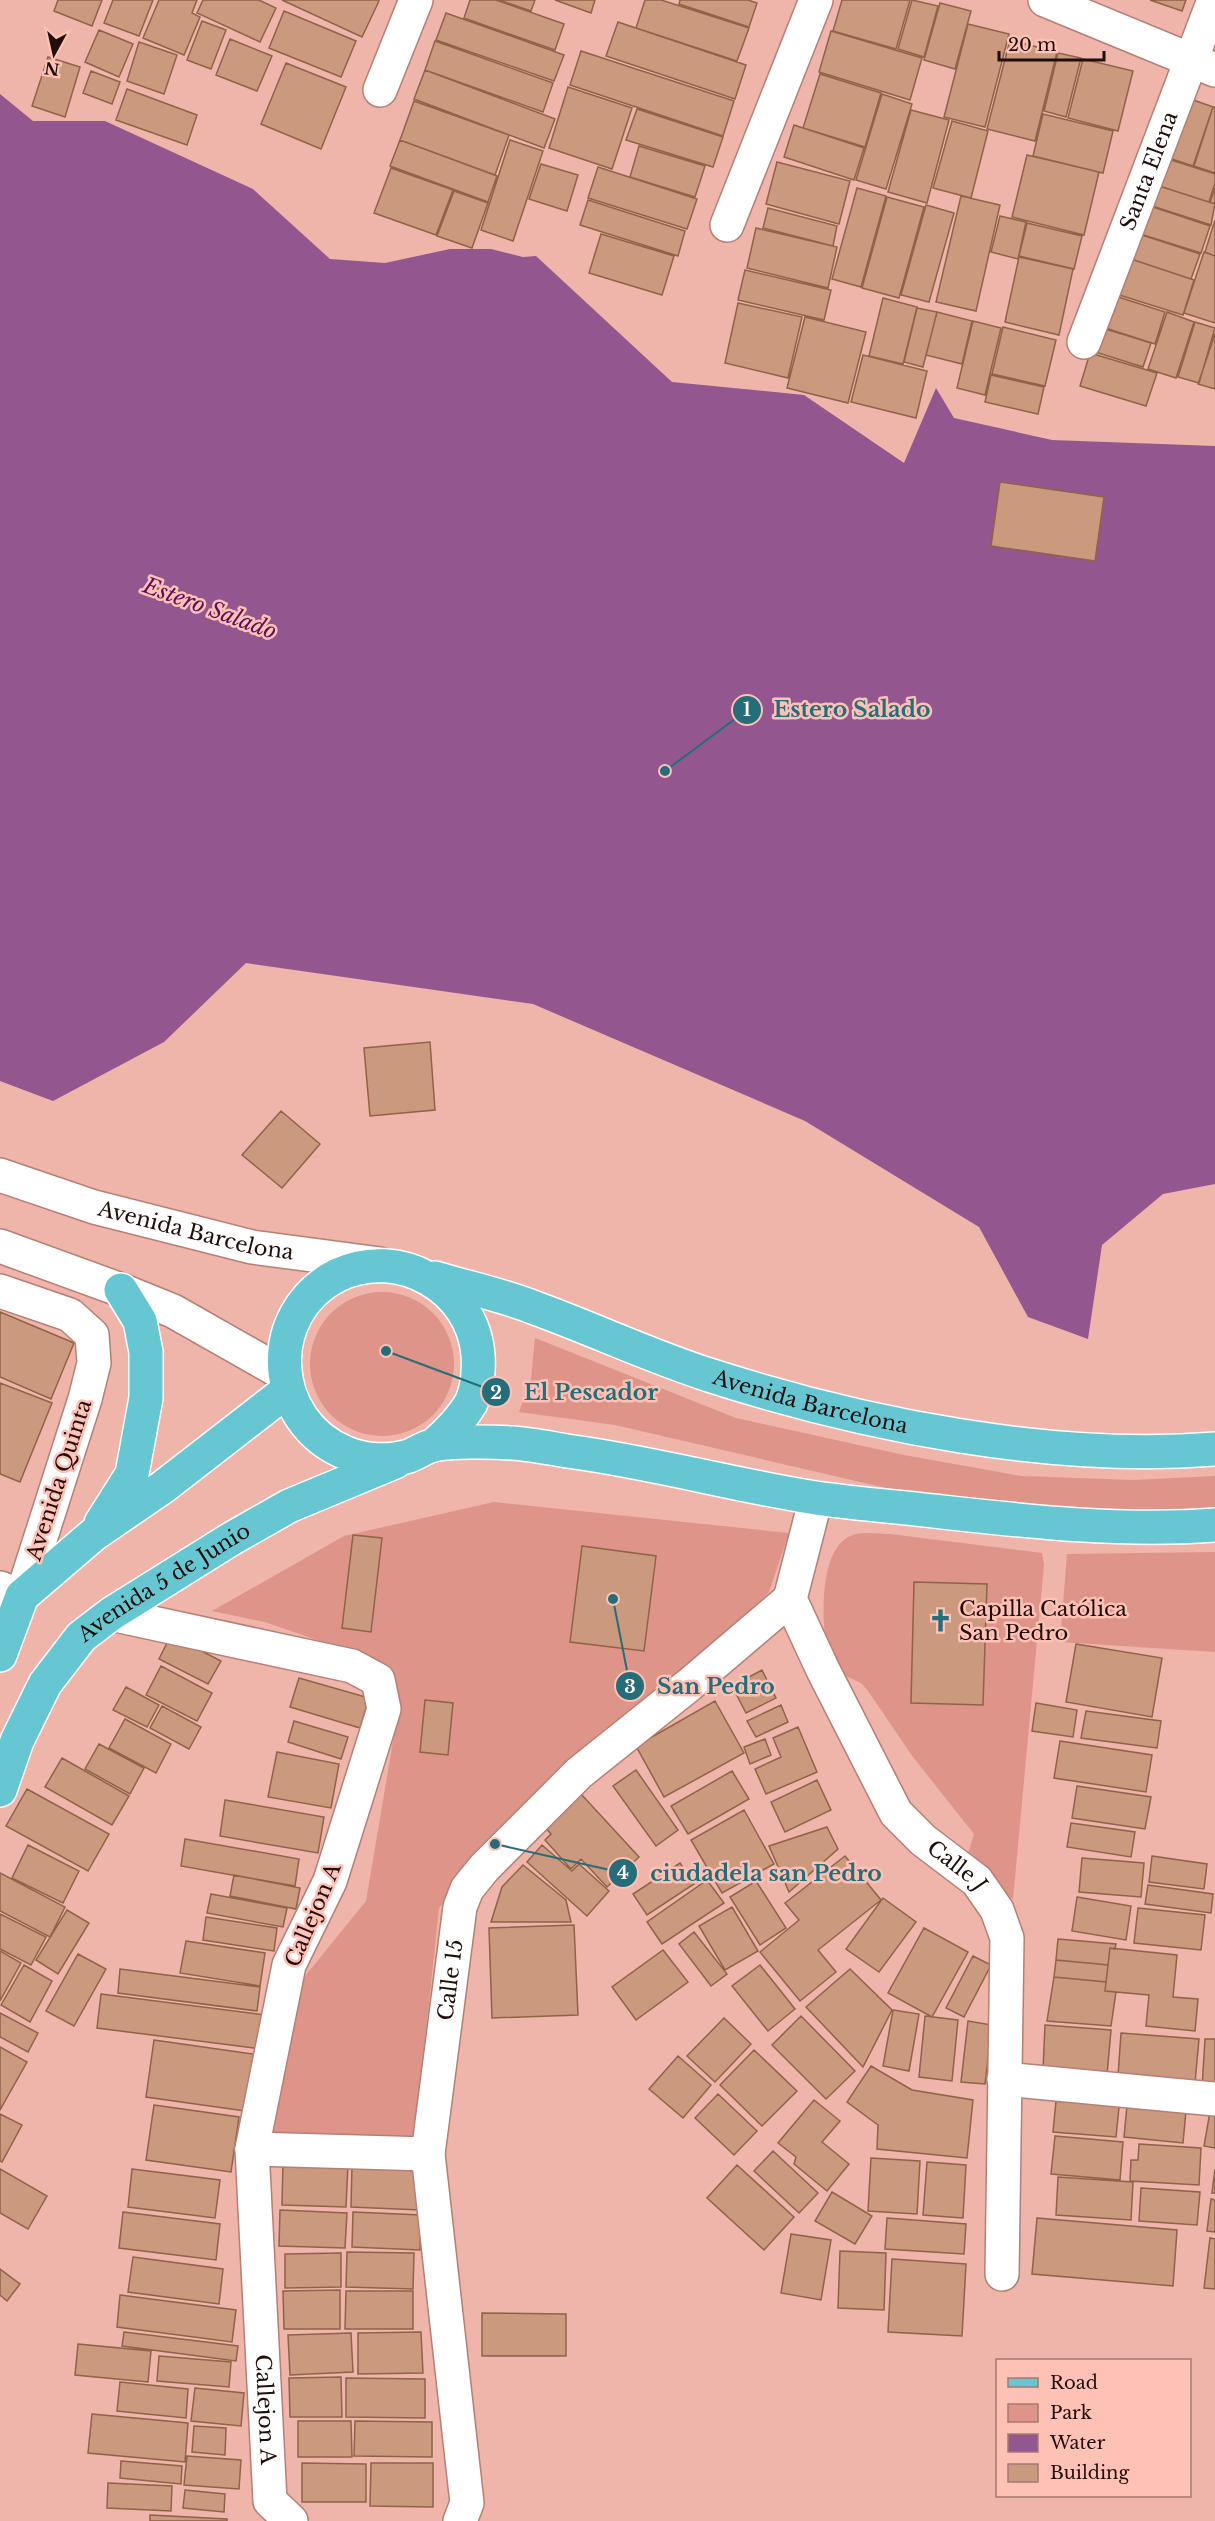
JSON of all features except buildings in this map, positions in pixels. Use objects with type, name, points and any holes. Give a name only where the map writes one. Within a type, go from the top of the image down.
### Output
[{"type":"main road","points":[[420,1451],[456,1425],[472,1400],[479,1371],[477,1341],[466,1314],[447,1290],[409,1270],[366,1266],[338,1276],[313,1293],[295,1316],[285,1344],[286,1382],[300,1417],[321,1439],[347,1454],[377,1460],[420,1451],[512,1443],[599,1455],[816,1498],[1005,1519],[1168,1529],[1215,1525]]},
{"type":"main road","name":"Avenida Barcelona","points":[[409,1270],[532,1306],[708,1375],[842,1412],[993,1442],[1107,1450],[1215,1449]]},
{"type":"main road","points":[[93,1535],[132,1474],[145,1406],[146,1352],[140,1321],[121,1290]]},
{"type":"main road","points":[[0,1654],[11,1592],[163,1487],[286,1382]]},
{"type":"main road","name":"Avenida 5 de Junio","points":[[0,1790],[17,1741],[45,1684],[81,1637],[111,1614],[231,1539],[289,1506],[420,1451]]},
{"type":"street","points":[[380,90],[416,0]]},
{"type":"street","points":[[727,225],[816,0]]},
{"type":"street","points":[[1045,0],[1202,66]]},
{"type":"street","name":"Santa Elena","points":[[1084,342],[1202,66],[1214,0]]},
{"type":"street","name":"Avenida Barcelona","points":[[0,1175],[94,1207],[252,1247],[409,1270]]},
{"type":"street","points":[[0,1246],[121,1290],[192,1321],[286,1382]]},
{"type":"street","name":"Avenida Quinta","points":[[0,1291],[70,1315],[92,1335],[94,1363],[11,1592]]},
{"type":"street","points":[[790,1599],[816,1498]]},
{"type":"street","name":"Calle J","points":[[790,1599],[823,1670],[896,1813],[922,1840],[977,1881],[997,1910],[1006,1938],[1002,2274]]},
{"type":"street","name":"Calle 15","points":[[464,2512],[428,2154],[460,1906],[466,1889],[579,1773],[689,1685],[790,1599]]},
{"type":"street","name":"Callejon A","points":[[111,1614],[352,1666],[378,1680],[384,1709],[330,1881],[289,1965],[252,2149],[281,2511]]},
{"type":"street","points":[[1004,2079],[1215,2099]]},
{"type":"street","points":[[252,2149],[428,2154]]},
{"type":"green space","points":[[382,1292],[409,1298],[422,1304],[433,1313],[442,1324],[448,1337],[454,1364],[448,1391],[442,1404],[433,1415],[422,1424],[409,1430],[382,1436],[355,1430],[342,1424],[331,1415],[322,1404],[316,1391],[310,1364],[316,1337],[322,1324],[331,1313],[342,1304],[355,1298]]},
{"type":"green space","points":[[535,1338],[736,1418],[904,1455],[1021,1476],[1134,1480],[1215,1476],[1215,1516],[1058,1516],[912,1494],[615,1425],[519,1412],[531,1379]]},
{"type":"green space","points":[[494,1502],[789,1533],[769,1592],[696,1665],[567,1762],[439,1908],[414,2145],[273,2134],[302,1980],[366,1901],[400,1700],[386,1664],[265,1622],[212,1611],[344,1536]]},
{"type":"green space","points":[[890,1534],[1042,1553],[1044,1565],[1013,1899],[966,1860],[974,1834],[913,1757],[868,1691],[861,1683],[837,1672],[828,1650],[824,1625],[824,1595],[829,1564],[835,1551],[842,1541],[853,1535]]},
{"type":"green space","points":[[1215,1552],[1215,1652],[1060,1642],[1067,1554]]},
{"type":"water","points":[[0,94],[33,121],[105,121],[253,189],[330,259],[385,263],[450,249],[491,249],[523,257],[536,256],[672,382],[804,395],[904,463],[936,388],[954,418],[1052,440],[1215,446],[1215,1184],[1163,1194],[1102,1245],[1088,1339],[1028,1317],[979,1227],[805,1121],[533,1004],[246,963],[164,1042],[53,1101],[0,1081]]},
{"type":"place","name":"Estero Salado","points":[[665,771]]},
{"type":"place","name":"El Pescador","points":[[386,1351]]},
{"type":"place","name":"San Pedro","points":[[613,1599]]},
{"type":"place","name":"Capilla Católica San Pedro","points":[[941,1621]]},
{"type":"place","name":"ciudadela san Pedro","points":[[495,1844]]}]
